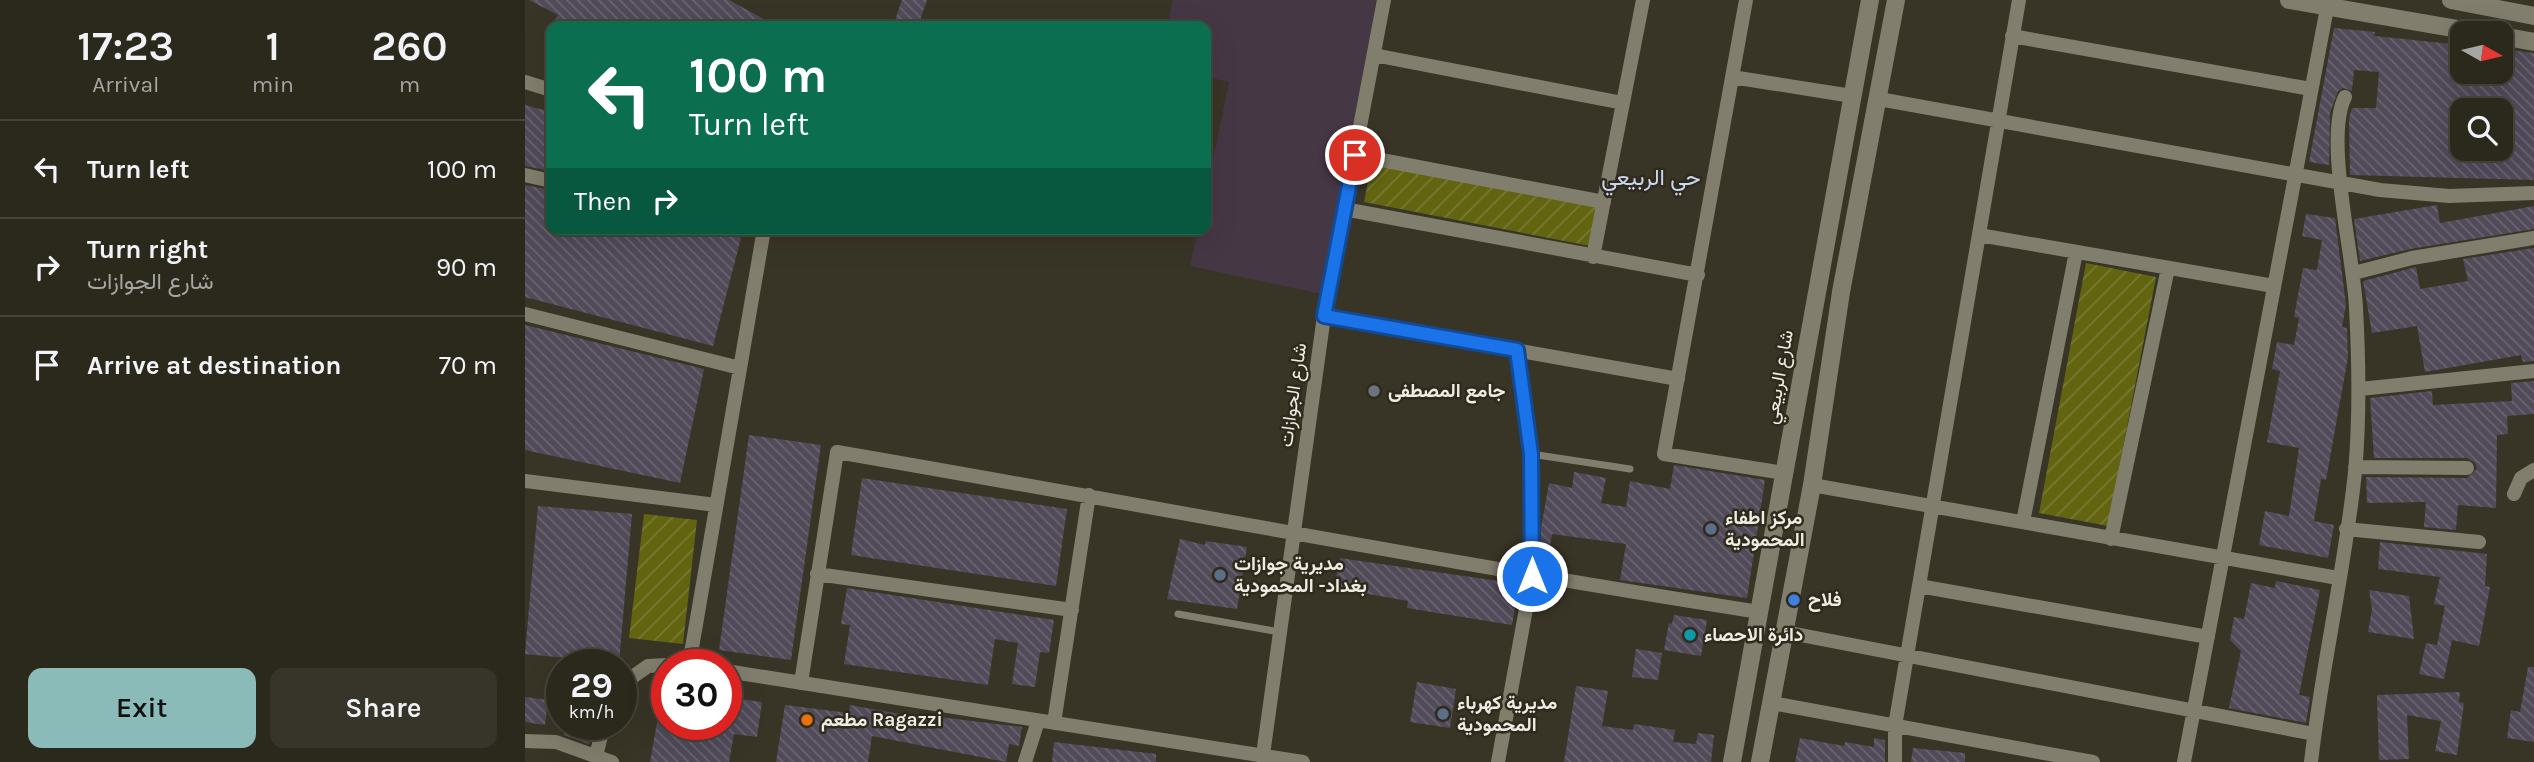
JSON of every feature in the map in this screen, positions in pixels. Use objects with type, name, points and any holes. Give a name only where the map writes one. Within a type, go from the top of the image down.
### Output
[{"type":"street","name":"شارع الجوازات","points":[[1263,759],[1324,316],[1384,0]]},
{"type":"street","points":[[1746,0],[1664,454],[1784,473]]},
{"type":"street","name":"شارع الربيعي","points":[[1732,762],[1870,0]]},
{"type":"street","points":[[1760,762],[1812,485],[1839,307],[1896,0]]},
{"type":"street","points":[[1895,762],[1895,726],[2019,0]]},
{"type":"street","points":[[2289,0],[2450,28]]},
{"type":"street","points":[[2451,0],[2534,16]]},
{"type":"street","points":[[1593,257],[1623,103],[1639,1]]},
{"type":"street","points":[[2184,762],[2327,8]]},
{"type":"street","points":[[2012,36],[2311,89]]},
{"type":"street","points":[[2513,38],[2534,42]]},
{"type":"street","points":[[1374,55],[1623,103]]},
{"type":"street","points":[[1732,77],[1852,96]]},
{"type":"street","points":[[525,82],[546,88]]},
{"type":"street","points":[[2311,762],[2355,467],[2360,389],[2354,274],[2340,183],[2339,110],[2345,97]]},
{"type":"street","points":[[1879,99],[2340,183],[2449,196],[2534,193]]},
{"type":"street","points":[[1355,155],[1604,202]]},
{"type":"street","points":[[525,175],[546,180]]},
{"type":"street","points":[[1345,209],[1698,275]]},
{"type":"street","points":[[1979,234],[2274,286]]},
{"type":"street","points":[[692,649],[762,235]]},
{"type":"street","points":[[2354,274],[2412,257],[2534,238]]},
{"type":"street","points":[[2024,523],[2076,252]]},
{"type":"street","points":[[1821,262],[1822,275],[1829,280],[1840,278],[1846,271]]},
{"type":"street","points":[[2111,539],[2168,268]]},
{"type":"street","points":[[1814,302],[1822,294],[1830,293],[1836,297],[1839,307]]},
{"type":"street","points":[[525,314],[740,368]]},
{"type":"street","points":[[1324,316],[1678,379]]},
{"type":"street","points":[[1498,762],[1532,576],[1531,454],[1517,350]]},
{"type":"street","points":[[2360,389],[2534,371]]},
{"type":"street","points":[[801,683],[837,452],[1294,531],[1532,576],[1759,612]]},
{"type":"street","points":[[2355,467],[2467,468]]},
{"type":"street","points":[[2514,495],[2521,478],[2534,470]]},
{"type":"street","points":[[525,481],[716,505]]},
{"type":"street","points":[[1812,485],[2338,579]]},
{"type":"street","points":[[1054,723],[1089,495]]},
{"type":"street","points":[[2346,529],[2479,542]]},
{"type":"street","points":[[817,574],[1072,610]]},
{"type":"street","points":[[1919,586],[2208,636]]},
{"type":"street","points":[[1785,632],[2314,734]]},
{"type":"street","points":[[742,674],[1263,759],[1303,762]]},
{"type":"street","points":[[1772,703],[2093,762]]},
{"type":"street","points":[[1025,762],[1038,720]]},
{"type":"street","points":[[596,756],[600,740]]},
{"type":"street","points":[[525,741],[556,742],[612,762]]},
{"type":"lane","points":[[1531,454],[1630,469]]},
{"type":"lane","points":[[1178,614],[1280,632]]},
{"type":"shaded area","points":[[1173,0],[1378,0],[1322,294],[1190,266],[1197,235],[1211,235],[1211,169],[1229,82],[1211,78],[1211,21],[1168,21]]},
{"type":"shaded area","points":[[1372,162],[1598,206],[1590,246],[1364,202]]},
{"type":"shaded area","points":[[2086,263],[2156,277],[2108,526],[2039,513]]},
{"type":"shaded area","points":[[644,514],[697,520],[683,644],[629,638]]},
{"type":"building","points":[[529,0],[729,0],[767,21],[554,21],[558,15]]},
{"type":"building","points":[[902,0],[927,0],[920,21],[895,21]]},
{"type":"building","points":[[2334,28],[2375,32],[2374,36],[2450,44],[2450,84],[2513,84],[2513,50],[2534,53],[2534,180],[2350,175],[2349,118],[2352,108],[2376,108],[2379,72],[2354,70],[2352,91],[2343,88],[2338,91],[2330,113],[2329,165],[2309,162]]},
{"type":"building","points":[[525,105],[546,111],[546,170],[525,166]]},
{"type":"building","points":[[525,185],[546,189],[546,235],[730,235],[741,238],[713,346],[525,297]]},
{"type":"building","points":[[2437,205],[2440,223],[2534,206],[2534,229],[2410,249],[2360,261],[2354,219]]},
{"type":"building","points":[[2306,214],[2335,218],[2346,305],[2342,327],[2347,328],[2348,357],[2326,480],[2321,479],[2314,521],[2334,525],[2328,558],[2259,545],[2265,511],[2289,516],[2299,448],[2267,442],[2280,371],[2272,369],[2277,342],[2294,345],[2299,318],[2294,317],[2303,268],[2317,270],[2322,240],[2302,236]]},
{"type":"building","points":[[2534,248],[2534,361],[2523,362],[2521,355],[2425,372],[2417,326],[2372,333],[2363,281],[2416,267],[2420,289],[2468,281],[2463,259]]},
{"type":"building","points":[[525,325],[704,369],[680,483],[525,450]]},
{"type":"building","points":[[2534,381],[2534,414],[2507,416],[2508,434],[2497,435],[2496,508],[2458,505],[2456,530],[2424,527],[2426,502],[2367,503],[2366,477],[2467,478],[2477,469],[2475,463],[2467,458],[2374,458],[2370,398],[2432,391],[2433,405],[2512,401],[2511,383]]},
{"type":"building","points":[[749,435],[821,445],[791,660],[742,653],[742,649],[719,649]]},
{"type":"building","points":[[1674,465],[1765,480],[1747,598],[1620,580],[1626,544],[1552,534],[1548,560],[1541,559],[1541,528],[1549,483],[1572,488],[1574,472],[1606,478],[1601,503],[1626,507],[1630,481],[1670,489]]},
{"type":"building","points":[[862,478],[1067,509],[1056,586],[851,555]]},
{"type":"building","points":[[538,506],[632,514],[620,649],[546,649],[546,656],[525,654]]},
{"type":"building","points":[[1180,539],[1205,545],[1206,541],[1247,547],[1237,609],[1167,599]]},
{"type":"building","points":[[2380,542],[2487,554],[2485,586],[2490,587],[2479,646],[2452,640],[2444,679],[2419,674],[2426,643],[2437,645],[2445,606],[2434,604],[2440,577],[2378,569]]},
{"type":"building","points":[[1340,558],[1519,584],[1512,625],[1407,608],[1408,601],[1334,588]]},
{"type":"building","points":[[2276,581],[2320,590],[2299,695],[2310,697],[2306,723],[2229,708],[2241,651],[2230,640],[2234,617],[2244,619],[2251,583],[2275,588]]},
{"type":"building","points":[[847,588],[1054,620],[1049,653],[1040,652],[1035,687],[1012,684],[1018,643],[995,639],[988,685],[844,664],[850,625],[841,624]]},
{"type":"building","points":[[2369,590],[2409,596],[2414,639],[2368,632],[2372,609]]},
{"type":"building","name":"دائرة الاحصاء","points":[[1674,615],[1707,620],[1701,656],[1664,650],[1669,623],[1672,624]]},
{"type":"building","points":[[1636,649],[1662,653],[1658,680],[1632,677]]},
{"type":"building","points":[[2528,667],[2534,667],[2534,742],[2507,738],[2511,710],[2520,712]]},
{"type":"building","points":[[1417,682],[1456,689],[1450,728],[1410,722]]},
{"type":"building","points":[[1576,686],[1608,691],[1602,726],[1633,730],[1634,724],[1675,730],[1673,742],[1696,744],[1698,733],[1714,735],[1711,762],[1564,762]]},
{"type":"building","points":[[2460,692],[2459,702],[2464,703],[2457,755],[2435,751],[2441,721],[2407,715],[2409,759],[2379,760],[2377,695]]},
{"type":"building","points":[[525,697],[546,700],[545,725],[525,722]]},
{"type":"building","points":[[742,699],[762,702],[757,737],[742,735]]},
{"type":"building","points":[[785,705],[849,713],[850,705],[938,721],[939,717],[1022,727],[1019,746],[1009,744],[1006,762],[872,736],[868,762],[776,762]]},
{"type":"building","points":[[1800,738],[1844,746],[1845,742],[1874,747],[1874,738],[1885,740],[1885,762],[1795,762]]},
{"type":"building","points":[[654,740],[733,740],[729,762],[650,762]]},
{"type":"building","points":[[1054,742],[1156,754],[1156,762],[1052,762]]},
{"type":"building","points":[[1913,748],[1965,753],[1965,762],[1911,762]]},
{"type":"place","name":"جامع المصطفى","points":[[1374,391]]},
{"type":"place","name":"مركز اطفاء المحمودية","points":[[1711,529]]},
{"type":"place","name":"مديرية جوازات بغداد- المحمودية","points":[[1220,575]]},
{"type":"place","name":"فلاح","points":[[1794,600]]},
{"type":"place","name":"دائرة الاحصاء","points":[[1690,635]]},
{"type":"place","name":"مديرية كهرباء المحمودية","points":[[1443,714]]},
{"type":"place","name":"مطعم Ragazzi","points":[[807,720]]},
{"type":"district","name":"حي الربيعي","points":[[1651,177]]},
{"type":"route","points":[[1355,155],[1324,316],[1517,350],[1531,454],[1532,576]]}]
